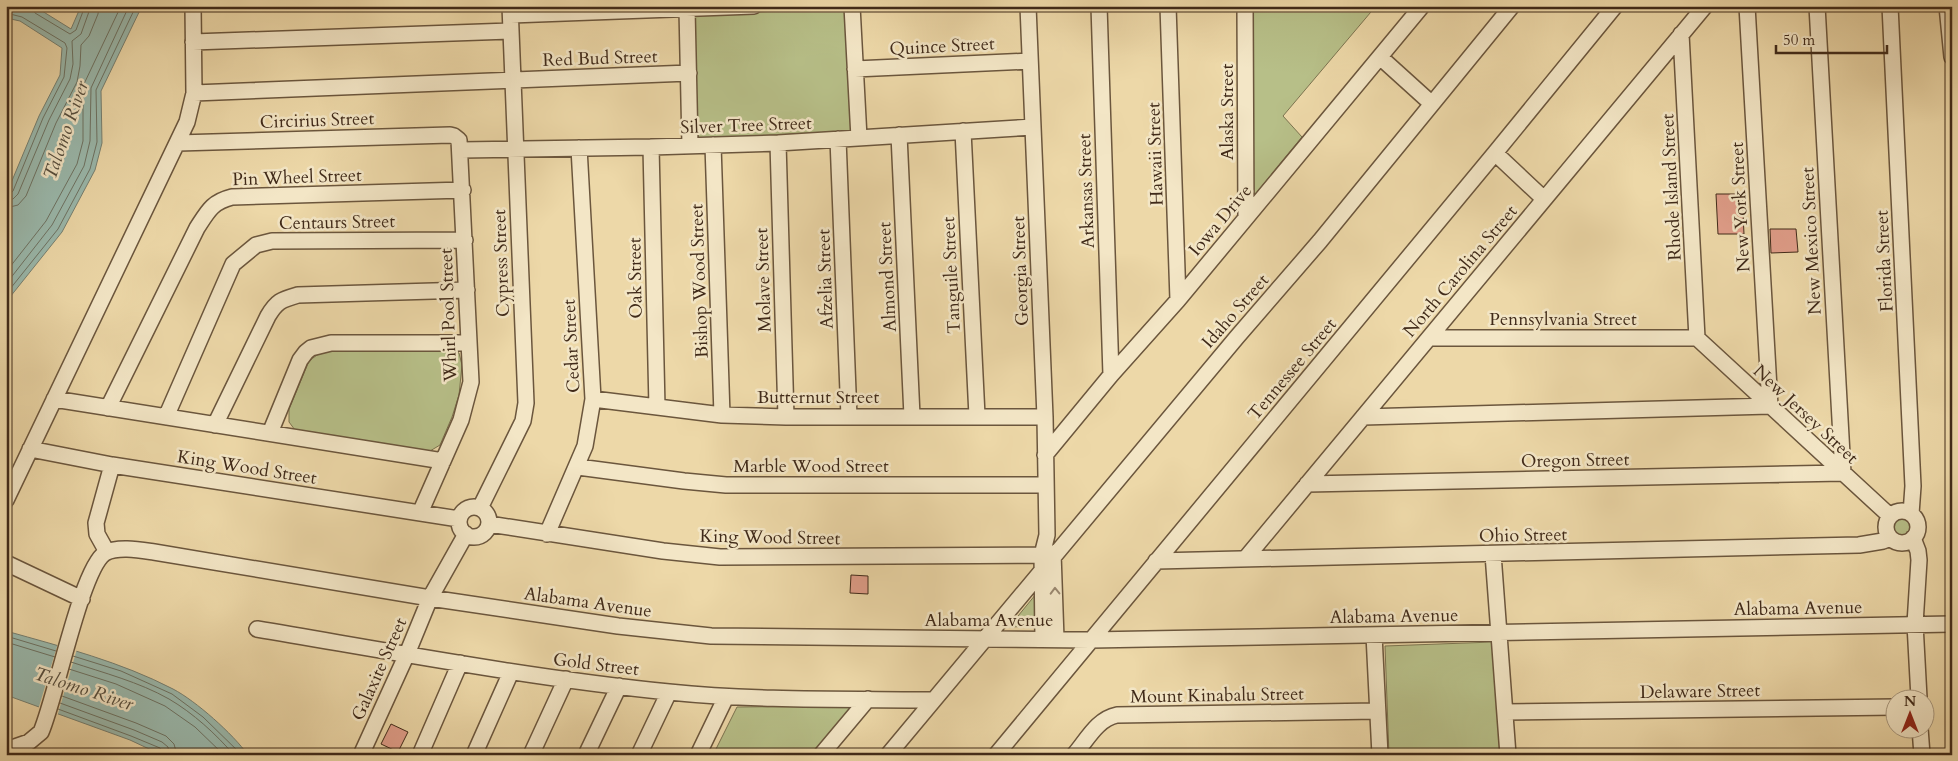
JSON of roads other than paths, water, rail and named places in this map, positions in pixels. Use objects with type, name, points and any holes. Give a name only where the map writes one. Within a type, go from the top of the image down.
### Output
[{"type":"street","points":[[6,500],[187,122],[194,93],[193,6]]},
{"type":"street","points":[[510,11],[687,9],[754,6]]},
{"type":"street","points":[[852,6],[859,138]]},
{"type":"street","name":"Georgia Street","points":[[1028,6],[1045,417],[1046,560],[1050,639]]},
{"type":"street","name":"Arkansas Street","points":[[1099,6],[1111,375]]},
{"type":"street","name":"Hawaii Street","points":[[1168,6],[1178,300]]},
{"type":"street","name":"Alaska Street","points":[[1245,6],[1246,217]]},
{"type":"street","name":"Iowa Drive","points":[[1045,455],[1111,375],[1178,300],[1422,6]]},
{"type":"street","name":"Idaho Street","points":[[888,755],[985,639],[1046,560],[1320,241],[1512,6]]},
{"type":"street","name":"Tennessee Street","points":[[996,755],[1615,6]]},
{"type":"street","name":"North Carolina Street","points":[[1245,559],[1704,6]]},
{"type":"street","name":"New York Street","points":[[1747,6],[1770,406]]},
{"type":"street","name":"New Mexico Street","points":[[1817,6],[1843,473]]},
{"type":"street","name":"Florida Street","points":[[1890,6],[1913,476],[1911,514]]},
{"type":"street","points":[[1947,6],[1952,57]]},
{"type":"street","points":[[687,9],[690,146]]},
{"type":"street","name":"Cypress Street","points":[[480,508],[523,421],[525,413],[510,11]]},
{"type":"street","points":[[193,42],[511,31]]},
{"type":"street","name":"Rhode Island Street","points":[[1681,34],[1697,338]]},
{"type":"street","points":[[1380,57],[1432,104]]},
{"type":"street","name":"Quince Street","points":[[855,69],[1030,61]]},
{"type":"street","name":"Red Bud Street","points":[[513,81],[688,74]]},
{"type":"street","points":[[194,93],[513,81]]},
{"type":"street","name":"Silver Tree Street","points":[[459,144],[516,149],[690,146],[1033,127]]},
{"type":"street","name":"Tanguile Street","points":[[963,132],[977,416]]},
{"type":"street","name":"Circirius Street","points":[[178,143],[450,135],[459,144]]},
{"type":"street","name":"Almond Street","points":[[900,135],[912,416]]},
{"type":"street","name":"Afzelia Street","points":[[838,139],[849,417]]},
{"type":"street","name":"Molave Street","points":[[778,142],[786,417]]},
{"type":"street","name":"Whirl Pool Street","points":[[420,513],[461,420],[469,397],[471,382],[459,144]]},
{"type":"street","name":"Bishop Wood Street","points":[[713,145],[722,415]]},
{"type":"street","name":"Oak Street","points":[[651,147],[657,407]]},
{"type":"street","name":"Cedar Street","points":[[546,534],[578,467],[588,432],[593,399],[579,148]]},
{"type":"street","points":[[1495,153],[1544,199]]},
{"type":"street","name":"Pin Wheel Street","points":[[108,408],[197,228],[209,209],[220,200],[232,197],[462,190]]},
{"type":"street","name":"Centaurs Street","points":[[166,417],[232,264],[256,246],[272,241],[465,240]]},
{"type":"street","points":[[215,425],[268,316],[275,304],[281,300],[298,295],[467,290]]},
{"type":"street","name":"Pennsylvania Street","points":[[1429,338],[1697,338]]},
{"type":"street","name":"New Jersey Street","points":[[1697,338],[1890,516]]},
{"type":"street","points":[[270,434],[300,360],[311,348],[331,343],[469,343]]},
{"type":"street","points":[[54,399],[443,461]]},
{"type":"street","name":"Butternut Street","points":[[593,399],[722,415],[786,417],[1045,417]]},
{"type":"street","points":[[1363,417],[1770,406]]},
{"type":"street","name":"King Wood Street","points":[[30,449],[112,465],[459,519]]},
{"type":"street","points":[[6,750],[20,746],[36,737],[44,726],[82,598],[94,566],[107,552],[97,534],[96,523],[112,465]]},
{"type":"street","name":"Marble Wood Street","points":[[578,467],[726,485],[1046,484]]},
{"type":"street","name":"Oregon Street","points":[[1307,484],[1843,473]]},
{"type":"street","points":[[468,508],[480,508],[486,513],[489,524],[486,530],[480,535],[466,534],[460,528],[459,519],[462,512],[468,508]]},
{"type":"street","points":[[1900,511],[1911,514],[1916,520],[1918,528],[1913,538],[1901,543],[1890,538],[1886,527],[1890,516],[1900,511]]},
{"type":"street","name":"King Wood Street","points":[[489,524],[696,556],[1046,560]]},
{"type":"street","points":[[430,598],[466,534]]},
{"type":"street","name":"Ohio Street","points":[[1156,561],[1859,545],[1890,538]]},
{"type":"street","points":[[1913,538],[1919,560],[1915,624],[1918,688]]},
{"type":"street","name":"Alabama Avenue","points":[[107,552],[126,549],[154,552],[430,598],[618,626],[702,636],[1091,640],[1952,624]]},
{"type":"street","points":[[1493,554],[1508,755]]},
{"type":"street","points":[[6,563],[82,598]]},
{"type":"street","name":"Galaxite Street","points":[[361,755],[430,598]]},
{"type":"street","name":"Gold Street","points":[[257,629],[511,672],[669,692],[726,697],[934,700]]},
{"type":"street","points":[[1374,634],[1380,755]]},
{"type":"street","points":[[420,755],[460,663]]},
{"type":"street","points":[[474,755],[511,672]]},
{"type":"street","points":[[531,755],[566,680]]},
{"type":"street","points":[[586,755],[619,686]]},
{"type":"street","points":[[639,755],[669,692]]},
{"type":"street","points":[[698,755],[726,697]]},
{"type":"street","points":[[821,755],[868,699]]},
{"type":"street","name":"Delaware Street","points":[[1505,712],[1886,707]]},
{"type":"street","name":"Mount Kinabalu Street","points":[[1074,755],[1105,719],[1117,715],[1377,711]]},
{"type":"street","points":[[1921,738],[1922,755]]},
{"type":"water","name":"Talomo River","points":[[6,6],[34,6],[71,29],[81,6],[142,6],[101,91],[102,143],[95,170],[62,232],[6,302],[6,195],[39,116],[60,75],[62,48],[20,21],[6,18]]},
{"type":"water","name":"Talomo River","points":[[6,631],[112,663],[173,689],[192,701],[214,719],[248,755],[162,755],[130,740],[6,695]]}]
